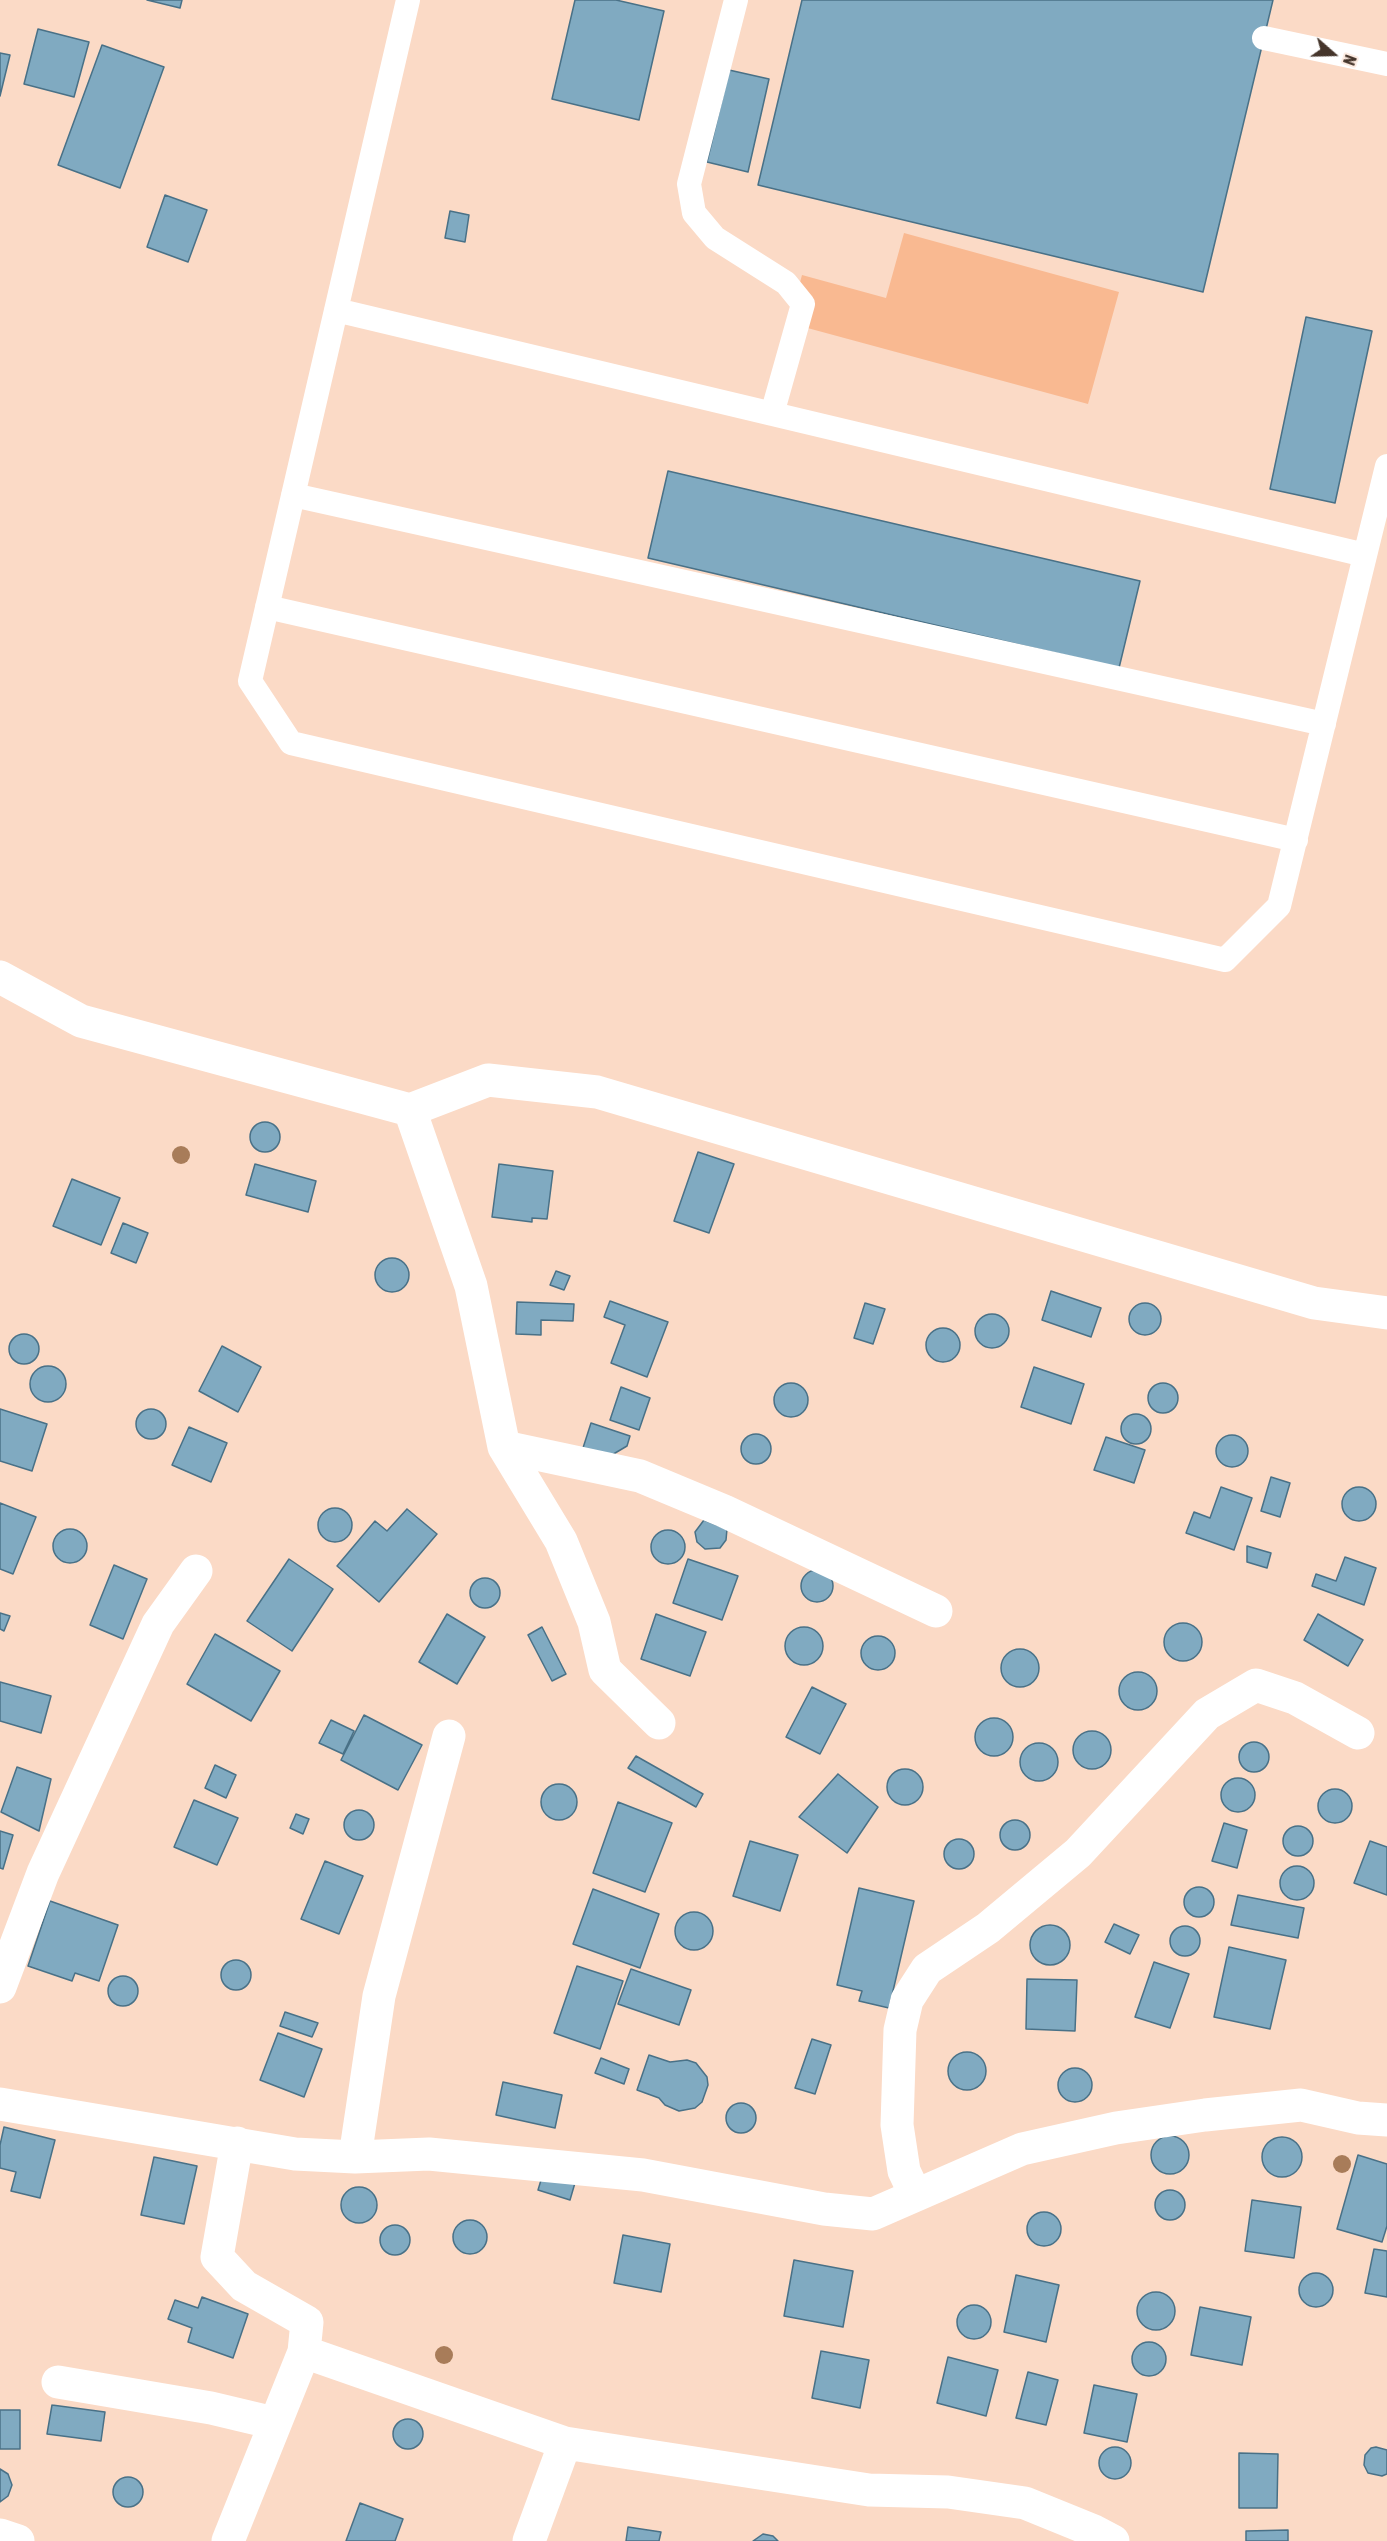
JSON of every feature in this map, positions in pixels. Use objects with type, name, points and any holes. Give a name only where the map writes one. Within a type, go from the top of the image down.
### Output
[{"type":"street","points":[[0,977],[81,1021],[411,1110],[488,1080],[597,1092],[1314,1303],[1387,1313]]},
{"type":"street","points":[[411,1110],[471,1286],[504,1448],[561,1541],[594,1622],[605,1670],[659,1723]]},
{"type":"street","points":[[504,1448],[640,1476],[724,1511],[936,1611]]},
{"type":"street","points":[[0,1987],[43,1873],[153,1635],[196,1571]]},
{"type":"street","points":[[915,2194],[904,2171],[897,2125],[900,2030],[907,2000],[927,1969],[988,1928],[1078,1853],[1207,1714],[1256,1685],[1295,1698],[1358,1733]]},
{"type":"street","points":[[355,2157],[379,1996],[449,1736]]},
{"type":"street","points":[[0,2104],[295,2154],[355,2157],[429,2154],[643,2175],[824,2210],[873,2214],[1022,2149],[1116,2128],[1205,2115],[1300,2105],[1358,2118],[1387,2120]]},
{"type":"street","points":[[228,2541],[304,2352],[307,2322],[244,2286],[217,2257],[237,2143]]},
{"type":"street","points":[[304,2352],[565,2443],[869,2490],[948,2492],[1025,2504],[1094,2531],[1113,2541]]},
{"type":"street","points":[[58,2382],[211,2408],[274,2423]]},
{"type":"street","points":[[530,2541],[565,2443]]},
{"type":"street","points":[[0,2535],[18,2541]]},
{"type":"lane","points":[[408,0],[250,681],[291,743],[1225,960],[1279,906],[1387,466]]},
{"type":"lane","points":[[736,0],[689,184],[694,213],[715,238],[786,283],[803,304],[772,414]]},
{"type":"lane","points":[[1264,38],[1387,64]]},
{"type":"lane","points":[[336,309],[1365,555]]},
{"type":"lane","points":[[293,495],[1324,724]]},
{"type":"lane","points":[[267,608],[1296,840]]},
{"type":"shaded area","points":[[904,233],[1119,292],[1088,404],[789,323],[802,275],[886,298]]},
{"type":"building","points":[[147,0],[182,0],[180,8]]},
{"type":"building","points":[[575,0],[616,0],[664,11],[639,120],[552,99]]},
{"type":"building","points":[[802,0],[1273,0],[1203,292],[758,185]]},
{"type":"building","points":[[38,29],[89,42],[74,97],[24,84]]},
{"type":"building","points":[[102,45],[164,67],[120,188],[58,165]]},
{"type":"building","points":[[0,53],[10,55],[0,96]]},
{"type":"building","points":[[729,70],[769,79],[748,172],[707,162]]},
{"type":"building","points":[[165,195],[207,210],[188,262],[147,247]]},
{"type":"building","points":[[450,211],[469,215],[465,242],[445,238]]},
{"type":"building","points":[[1306,317],[1372,331],[1335,503],[1270,489]]},
{"type":"building","points":[[668,471],[1140,581],[1119,668],[648,558]]},
{"type":"building","points":[[265,1122],[271,1123],[279,1131],[279,1143],[271,1151],[265,1152],[259,1151],[251,1143],[250,1137],[251,1131],[259,1123]]},
{"type":"building","points":[[698,1152],[734,1164],[709,1233],[674,1221]]},
{"type":"building","points":[[255,1164],[316,1181],[308,1212],[246,1195]]},
{"type":"building","points":[[499,1164],[553,1171],[547,1219],[532,1218],[532,1222],[492,1217]]},
{"type":"building","points":[[72,1179],[120,1198],[101,1245],[53,1226]]},
{"type":"building","points":[[123,1223],[148,1233],[136,1263],[111,1253]]},
{"type":"building","points":[[392,1258],[404,1263],[409,1275],[404,1287],[392,1292],[380,1287],[375,1275],[380,1263]]},
{"type":"building","points":[[556,1271],[570,1276],[564,1290],[550,1285]]},
{"type":"building","points":[[1051,1291],[1101,1308],[1091,1337],[1042,1320]]},
{"type":"building","points":[[610,1301],[668,1322],[647,1377],[611,1363],[625,1325],[604,1317]]},
{"type":"building","points":[[517,1302],[574,1304],[573,1321],[541,1320],[541,1335],[516,1334]]},
{"type":"building","points":[[865,1303],[885,1309],[873,1344],[854,1338]]},
{"type":"building","points":[[1145,1303],[1156,1308],[1161,1319],[1156,1330],[1145,1335],[1134,1330],[1129,1319],[1134,1308]]},
{"type":"building","points":[[992,1314],[1004,1319],[1009,1331],[1004,1343],[992,1348],[980,1343],[975,1331],[980,1319]]},
{"type":"building","points":[[943,1328],[955,1333],[960,1345],[955,1357],[943,1362],[931,1357],[926,1345],[931,1333]]},
{"type":"building","points":[[24,1334],[35,1338],[39,1349],[35,1360],[24,1364],[13,1360],[9,1349],[13,1338]]},
{"type":"building","points":[[222,1346],[261,1367],[238,1412],[199,1391]]},
{"type":"building","points":[[48,1366],[60,1372],[66,1384],[60,1396],[48,1402],[36,1396],[30,1384],[36,1372]]},
{"type":"building","points":[[1034,1367],[1084,1384],[1071,1424],[1021,1407]]},
{"type":"building","points":[[791,1383],[803,1388],[808,1400],[803,1412],[791,1417],[779,1412],[774,1400],[779,1388]]},
{"type":"building","points":[[1163,1383],[1174,1387],[1178,1398],[1174,1409],[1163,1413],[1152,1409],[1148,1398],[1152,1387]]},
{"type":"building","points":[[621,1387],[650,1398],[639,1430],[610,1420]]},
{"type":"building","points":[[0,1409],[47,1424],[32,1471],[0,1461]]},
{"type":"building","points":[[151,1409],[162,1413],[166,1424],[162,1435],[151,1439],[140,1435],[136,1424],[140,1413]]},
{"type":"building","points":[[1136,1414],[1147,1418],[1151,1429],[1147,1440],[1136,1444],[1125,1440],[1121,1429],[1125,1418]]},
{"type":"building","points":[[591,1423],[630,1436],[627,1446],[605,1459],[582,1451]]},
{"type":"building","points":[[189,1427],[227,1443],[211,1482],[172,1465]]},
{"type":"building","points":[[756,1434],[767,1438],[771,1449],[767,1460],[756,1464],[745,1460],[741,1449],[745,1438]]},
{"type":"building","points":[[1232,1435],[1243,1440],[1248,1451],[1243,1462],[1232,1467],[1221,1462],[1216,1451],[1221,1440]]},
{"type":"building","points":[[1106,1437],[1145,1450],[1134,1483],[1094,1470]]},
{"type":"building","points":[[1271,1477],[1290,1483],[1280,1517],[1261,1511]]},
{"type":"building","points":[[1221,1487],[1252,1498],[1234,1550],[1186,1533],[1194,1512],[1210,1518]]},
{"type":"building","points":[[1359,1487],[1371,1492],[1376,1504],[1371,1516],[1359,1521],[1347,1516],[1342,1504],[1347,1492]]},
{"type":"building","points":[[0,1503],[36,1517],[13,1574],[0,1569]]},
{"type":"building","points":[[335,1508],[347,1513],[352,1525],[347,1537],[335,1542],[323,1537],[318,1525],[323,1513]]},
{"type":"building","points":[[407,1509],[437,1534],[379,1602],[337,1566],[375,1521],[387,1531]]},
{"type":"building","points":[[704,1520],[727,1529],[726,1540],[720,1548],[705,1549],[697,1542],[695,1532]]},
{"type":"building","points":[[70,1529],[82,1534],[87,1546],[82,1558],[70,1563],[58,1558],[53,1546],[58,1534]]},
{"type":"building","points":[[668,1530],[680,1535],[685,1547],[680,1559],[668,1564],[656,1559],[651,1547],[656,1535]]},
{"type":"building","points":[[1247,1546],[1271,1553],[1267,1568],[1247,1562]]},
{"type":"building","points":[[1345,1557],[1376,1568],[1364,1605],[1312,1586],[1316,1574],[1336,1581]]},
{"type":"building","points":[[289,1559],[333,1589],[292,1651],[247,1621]]},
{"type":"building","points":[[688,1559],[738,1576],[722,1620],[673,1603]]},
{"type":"building","points":[[114,1565],[147,1579],[123,1639],[90,1625]]},
{"type":"building","points":[[817,1570],[828,1575],[833,1586],[828,1597],[817,1602],[806,1597],[801,1586],[806,1575]]},
{"type":"building","points":[[485,1578],[491,1579],[499,1587],[499,1599],[491,1607],[485,1608],[479,1607],[471,1599],[470,1593],[471,1587],[479,1579]]},
{"type":"building","points":[[0,1613],[10,1616],[4,1631],[0,1629]]},
{"type":"building","points":[[447,1614],[485,1637],[457,1684],[419,1662]]},
{"type":"building","points":[[656,1614],[706,1632],[690,1676],[641,1659]]},
{"type":"building","points":[[1318,1614],[1363,1640],[1348,1666],[1304,1640]]},
{"type":"building","points":[[1183,1623],[1196,1629],[1202,1642],[1196,1655],[1183,1661],[1170,1655],[1164,1642],[1170,1629]]},
{"type":"building","points":[[542,1627],[566,1674],[552,1681],[528,1635]]},
{"type":"building","points":[[804,1627],[818,1632],[823,1646],[818,1660],[804,1665],[790,1660],[785,1646],[790,1632]]},
{"type":"building","points":[[215,1634],[280,1671],[251,1721],[187,1684]]},
{"type":"building","points":[[878,1636],[890,1641],[895,1653],[890,1665],[878,1670],[866,1665],[861,1653],[866,1641]]},
{"type":"building","points":[[1020,1649],[1033,1655],[1039,1668],[1033,1681],[1020,1687],[1007,1681],[1001,1668],[1007,1655]]},
{"type":"building","points":[[1138,1672],[1151,1678],[1157,1691],[1151,1704],[1138,1710],[1125,1704],[1119,1691],[1125,1678]]},
{"type":"building","points":[[0,1682],[51,1696],[41,1733],[0,1721]]},
{"type":"building","points":[[812,1687],[846,1704],[820,1754],[786,1737]]},
{"type":"building","points":[[364,1715],[422,1745],[398,1790],[341,1760]]},
{"type":"building","points":[[994,1718],[1007,1724],[1013,1737],[1007,1750],[994,1756],[981,1750],[975,1737],[981,1724]]},
{"type":"building","points":[[331,1720],[354,1731],[343,1754],[319,1743]]},
{"type":"building","points":[[1092,1731],[1105,1737],[1111,1750],[1105,1763],[1092,1769],[1079,1763],[1073,1750],[1079,1737]]},
{"type":"building","points":[[1254,1742],[1265,1746],[1269,1757],[1265,1768],[1254,1772],[1243,1768],[1239,1757],[1243,1746]]},
{"type":"building","points":[[1039,1743],[1052,1749],[1058,1762],[1052,1775],[1039,1781],[1026,1775],[1020,1762],[1026,1749]]},
{"type":"building","points":[[636,1756],[703,1794],[696,1807],[628,1768]]},
{"type":"building","points":[[215,1765],[236,1775],[226,1798],[205,1788]]},
{"type":"building","points":[[17,1767],[51,1779],[39,1831],[1,1812]]},
{"type":"building","points":[[905,1769],[918,1774],[923,1787],[918,1800],[905,1805],[892,1800],[887,1787],[892,1774]]},
{"type":"building","points":[[838,1774],[878,1807],[847,1853],[799,1817]]},
{"type":"building","points":[[1238,1778],[1250,1783],[1255,1795],[1250,1807],[1238,1812],[1226,1807],[1221,1795],[1226,1783]]},
{"type":"building","points":[[559,1784],[571,1790],[577,1802],[571,1814],[559,1820],[547,1814],[541,1802],[547,1790]]},
{"type":"building","points":[[1335,1789],[1347,1794],[1352,1806],[1347,1818],[1335,1823],[1323,1818],[1318,1806],[1323,1794]]},
{"type":"building","points":[[194,1800],[238,1818],[217,1865],[174,1847]]},
{"type":"building","points":[[618,1802],[672,1823],[645,1892],[593,1873]]},
{"type":"building","points":[[359,1810],[370,1814],[374,1825],[370,1836],[359,1840],[348,1836],[344,1825],[348,1814]]},
{"type":"building","points":[[296,1814],[309,1819],[303,1834],[290,1828]]},
{"type":"building","points":[[1015,1820],[1021,1821],[1029,1829],[1029,1841],[1021,1849],[1015,1850],[1009,1849],[1001,1841],[1000,1835],[1001,1829],[1009,1821]]},
{"type":"building","points":[[1224,1823],[1247,1830],[1237,1868],[1212,1861]]},
{"type":"building","points":[[1298,1826],[1309,1830],[1313,1841],[1309,1852],[1298,1856],[1287,1852],[1283,1841],[1287,1830]]},
{"type":"building","points":[[0,1831],[13,1835],[3,1869],[0,1868]]},
{"type":"building","points":[[959,1839],[970,1843],[974,1854],[970,1865],[959,1869],[948,1865],[944,1854],[948,1843]]},
{"type":"building","points":[[750,1841],[798,1855],[780,1911],[733,1896]]},
{"type":"building","points":[[1370,1841],[1387,1847],[1387,1895],[1354,1883]]},
{"type":"building","points":[[325,1861],[363,1876],[339,1934],[301,1919]]},
{"type":"building","points":[[1297,1866],[1309,1871],[1314,1883],[1309,1895],[1297,1900],[1285,1895],[1280,1883],[1285,1871]]},
{"type":"building","points":[[1199,1887],[1210,1891],[1214,1902],[1210,1913],[1199,1917],[1188,1913],[1184,1902],[1188,1891]]},
{"type":"building","points":[[859,1888],[914,1901],[889,2008],[859,2001],[862,1991],[837,1985]]},
{"type":"building","points":[[593,1889],[659,1914],[640,1968],[573,1944]]},
{"type":"building","points":[[1238,1895],[1304,1908],[1298,1938],[1231,1925]]},
{"type":"building","points":[[50,1901],[118,1925],[99,1981],[75,1973],[72,1981],[28,1966]]},
{"type":"building","points":[[694,1912],[708,1917],[713,1931],[708,1945],[694,1950],[680,1945],[675,1931],[680,1917]]},
{"type":"building","points":[[1114,1924],[1139,1935],[1130,1954],[1105,1942]]},
{"type":"building","points":[[1050,1925],[1058,1926],[1064,1931],[1069,1937],[1069,1953],[1064,1959],[1058,1964],[1050,1965],[1042,1964],[1036,1959],[1031,1953],[1030,1945],[1031,1937],[1036,1931],[1042,1926]]},
{"type":"building","points":[[1185,1926],[1196,1930],[1200,1941],[1196,1952],[1185,1956],[1174,1952],[1170,1941],[1174,1930]]},
{"type":"building","points":[[1229,1947],[1286,1960],[1270,2029],[1214,2017]]},
{"type":"building","points":[[236,1960],[242,1961],[250,1969],[250,1981],[242,1989],[236,1990],[230,1989],[222,1981],[221,1975],[222,1969],[230,1961]]},
{"type":"building","points":[[1154,1962],[1189,1974],[1170,2028],[1135,2017]]},
{"type":"building","points":[[577,1966],[623,1981],[600,2049],[554,2033]]},
{"type":"building","points":[[631,1969],[691,1990],[679,2025],[618,2004]]},
{"type":"building","points":[[123,1976],[134,1980],[138,1991],[134,2002],[123,2006],[112,2002],[108,1991],[112,1980]]},
{"type":"building","points":[[1027,1979],[1077,1980],[1075,2031],[1026,2029]]},
{"type":"building","points":[[285,2012],[318,2023],[312,2037],[280,2026]]},
{"type":"building","points":[[278,2033],[322,2049],[304,2097],[260,2080]]},
{"type":"building","points":[[812,2039],[831,2045],[815,2094],[795,2088]]},
{"type":"building","points":[[967,2052],[980,2058],[986,2071],[980,2084],[967,2090],[954,2084],[948,2071],[954,2058]]},
{"type":"building","points":[[649,2055],[670,2062],[687,2060],[696,2063],[707,2077],[708,2085],[702,2102],[695,2108],[679,2111],[665,2105],[659,2098],[637,2090]]},
{"type":"building","points":[[601,2058],[629,2069],[624,2084],[595,2073]]},
{"type":"building","points":[[1075,2068],[1087,2073],[1092,2085],[1087,2097],[1075,2102],[1063,2097],[1058,2085],[1063,2073]]},
{"type":"building","points":[[503,2082],[562,2095],[555,2128],[496,2115]]},
{"type":"building","points":[[741,2103],[752,2107],[756,2118],[752,2129],[741,2133],[730,2129],[726,2118],[730,2107]]},
{"type":"building","points":[[4,2127],[55,2140],[40,2198],[11,2191],[16,2172],[0,2168],[0,2145]]},
{"type":"building","points":[[1170,2136],[1184,2141],[1189,2155],[1184,2169],[1170,2174],[1156,2169],[1151,2155],[1156,2141]]},
{"type":"building","points":[[1282,2137],[1290,2138],[1296,2143],[1301,2149],[1301,2165],[1296,2171],[1290,2176],[1282,2177],[1274,2176],[1268,2171],[1263,2165],[1262,2157],[1263,2149],[1268,2143],[1274,2138]]},
{"type":"building","points":[[1358,2155],[1387,2164],[1387,2226],[1382,2242],[1337,2229]]},
{"type":"building","points":[[154,2157],[197,2166],[184,2224],[141,2215]]},
{"type":"building","points":[[545,2167],[577,2176],[570,2200],[538,2190]]},
{"type":"building","points":[[359,2187],[371,2193],[377,2205],[371,2217],[359,2223],[347,2217],[341,2205],[347,2193]]},
{"type":"building","points":[[1170,2190],[1181,2194],[1185,2205],[1181,2216],[1170,2220],[1159,2216],[1155,2205],[1159,2194]]},
{"type":"building","points":[[1252,2200],[1301,2207],[1294,2258],[1245,2251]]},
{"type":"building","points":[[1044,2212],[1056,2217],[1061,2229],[1056,2241],[1044,2246],[1032,2241],[1027,2229],[1032,2217]]},
{"type":"building","points":[[470,2220],[482,2225],[487,2237],[482,2249],[470,2254],[458,2249],[453,2237],[458,2225]]},
{"type":"building","points":[[395,2225],[406,2229],[410,2240],[406,2251],[395,2255],[384,2251],[380,2240],[384,2229]]},
{"type":"building","points":[[623,2235],[670,2244],[661,2292],[614,2283]]},
{"type":"building","points":[[1374,2249],[1387,2251],[1387,2297],[1365,2293]]},
{"type":"building","points":[[794,2260],[853,2271],[843,2327],[784,2316]]},
{"type":"building","points":[[1316,2273],[1328,2278],[1333,2290],[1328,2302],[1316,2307],[1304,2302],[1299,2290],[1304,2278]]},
{"type":"building","points":[[1016,2275],[1059,2285],[1046,2342],[1004,2332]]},
{"type":"building","points":[[1156,2292],[1169,2298],[1175,2311],[1169,2324],[1156,2330],[1143,2324],[1137,2311],[1143,2298]]},
{"type":"building","points":[[202,2297],[248,2314],[233,2358],[188,2342],[192,2328],[168,2319],[175,2300],[198,2308]]},
{"type":"building","points":[[974,2305],[986,2310],[991,2322],[986,2334],[974,2339],[962,2334],[957,2322],[962,2310]]},
{"type":"building","points":[[1200,2307],[1251,2317],[1242,2365],[1191,2355]]},
{"type":"building","points":[[1149,2342],[1161,2347],[1166,2359],[1161,2371],[1149,2376],[1137,2371],[1132,2359],[1137,2347]]},
{"type":"building","points":[[821,2351],[869,2360],[860,2408],[812,2398]]},
{"type":"building","points":[[948,2357],[998,2370],[986,2416],[937,2403]]},
{"type":"building","points":[[1028,2372],[1058,2380],[1046,2425],[1016,2418]]},
{"type":"building","points":[[1094,2385],[1137,2394],[1127,2442],[1084,2433]]},
{"type":"building","points":[[52,2405],[105,2412],[101,2441],[47,2434]]},
{"type":"building","points":[[0,2410],[20,2410],[20,2449],[0,2449]]},
{"type":"building","points":[[408,2419],[419,2423],[423,2434],[419,2445],[408,2449],[397,2445],[393,2434],[397,2423]]},
{"type":"building","points":[[1115,2447],[1126,2452],[1131,2463],[1126,2474],[1115,2479],[1104,2474],[1099,2463],[1104,2452]]},
{"type":"building","points":[[1371,2448],[1387,2450],[1387,2474],[1382,2476],[1368,2473],[1364,2465],[1365,2455]]},
{"type":"building","points":[[1239,2453],[1278,2454],[1277,2508],[1239,2508]]},
{"type":"building","points":[[0,2469],[8,2474],[12,2485],[8,2496],[0,2502]]},
{"type":"building","points":[[128,2477],[139,2481],[143,2492],[139,2503],[128,2507],[117,2503],[113,2492],[117,2481]]},
{"type":"building","points":[[360,2503],[403,2519],[395,2541],[346,2541]]},
{"type":"building","points":[[628,2527],[661,2532],[659,2541],[626,2541]]},
{"type":"building","points":[[1288,2530],[1288,2541],[1246,2541],[1246,2531]]},
{"type":"building","points":[[763,2534],[773,2536],[778,2541],[753,2541]]}]
